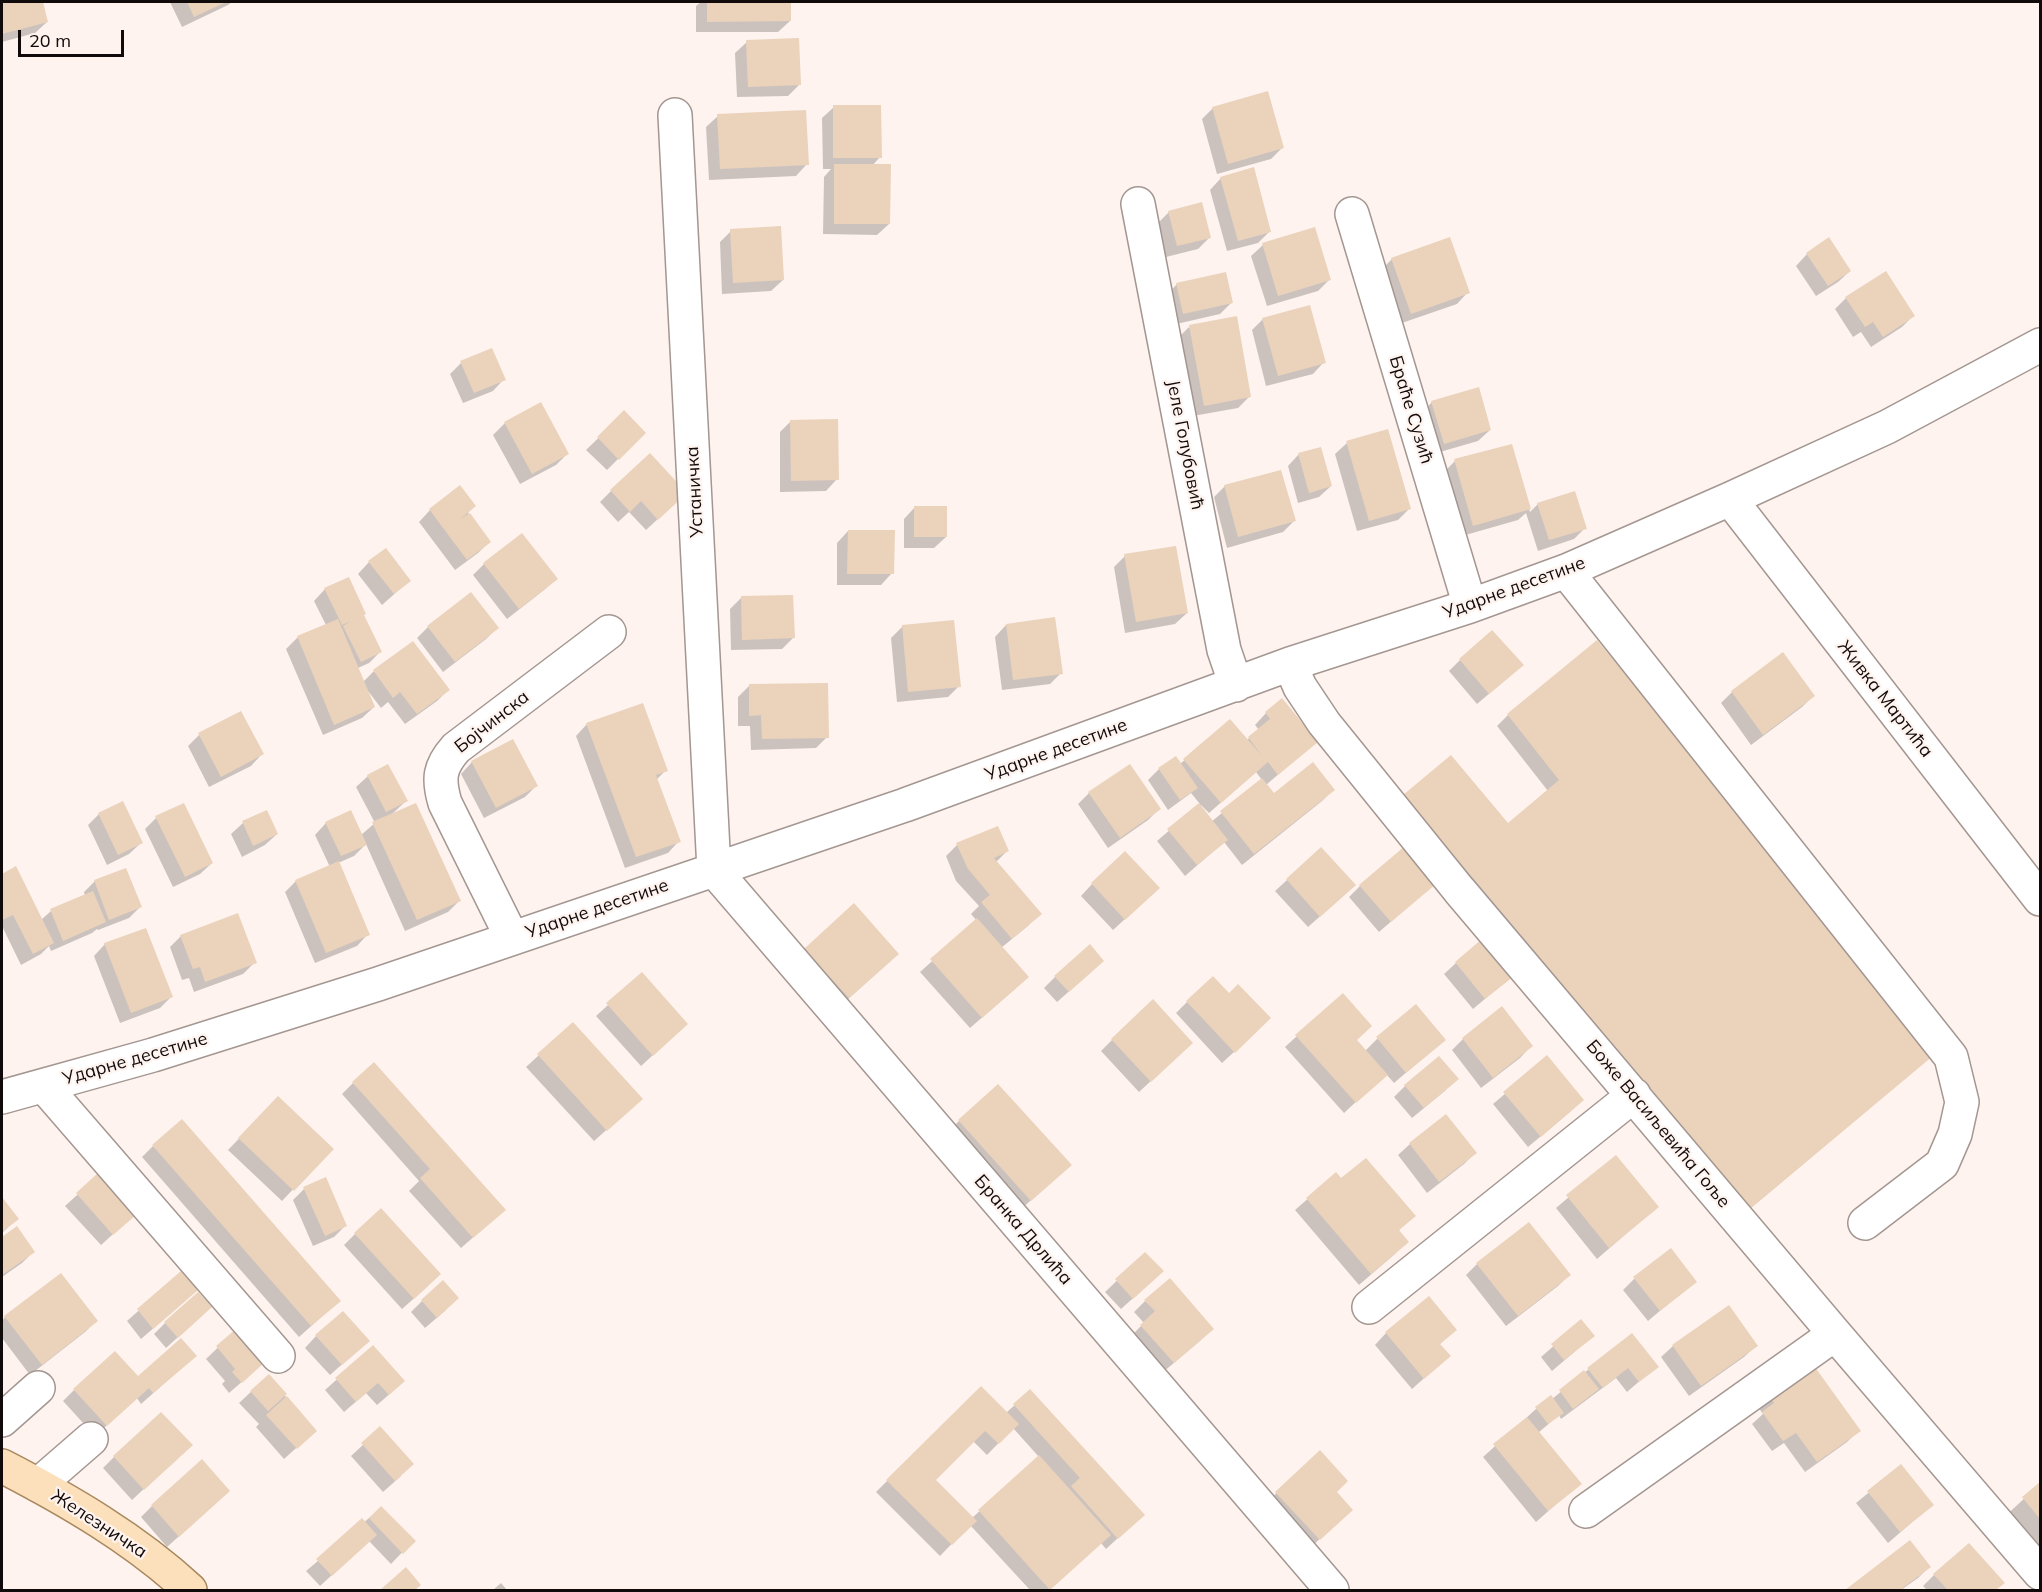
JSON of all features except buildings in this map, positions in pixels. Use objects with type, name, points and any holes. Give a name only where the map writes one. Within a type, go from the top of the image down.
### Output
[{"type":"main road","name":"Железничка","points":[[2,1466],[74,1505],[132,1544],[190,1590]]},
{"type":"street","name":"Устаничка","points":[[675,115],[714,870]]},
{"type":"street","name":"Јеле Голубовић","points":[[1138,204],[1224,650],[1236,686]]},
{"type":"street","name":"Браће Сузић","points":[[1352,214],[1470,606]]},
{"type":"street","name":"Ударне десетине","points":[[2,1097],[208,1038],[378,984],[904,805],[1236,686],[1290,664],[1470,606],[1566,571],[1887,427],[2040,345]]},
{"type":"street","name":"Живка Мартића","points":[[1730,499],[2040,899]]},
{"type":"street","points":[[1566,571],[1951,1057],[1962,1102],[1955,1134],[1942,1164],[1865,1223]]},
{"type":"street","name":"Бојчинска","points":[[512,938],[445,803],[440,780],[443,764],[456,748],[609,632]]},
{"type":"street","name":"Боже Васиљевића Гоље","points":[[1290,664],[1300,687],[1324,723],[1459,890],[1834,1334],[2040,1573]]},
{"type":"street","name":"Бранка Дрлића","points":[[714,870],[1332,1590]]},
{"type":"street","name":"Ударне десетине","points":[[44,1086],[278,1356]]},
{"type":"street","points":[[1368,1307],[1634,1095]]},
{"type":"street","points":[[1586,1511],[1834,1334]]},
{"type":"street","points":[[2,1420],[38,1388]]},
{"type":"street","points":[[38,1485],[91,1439]]}]
